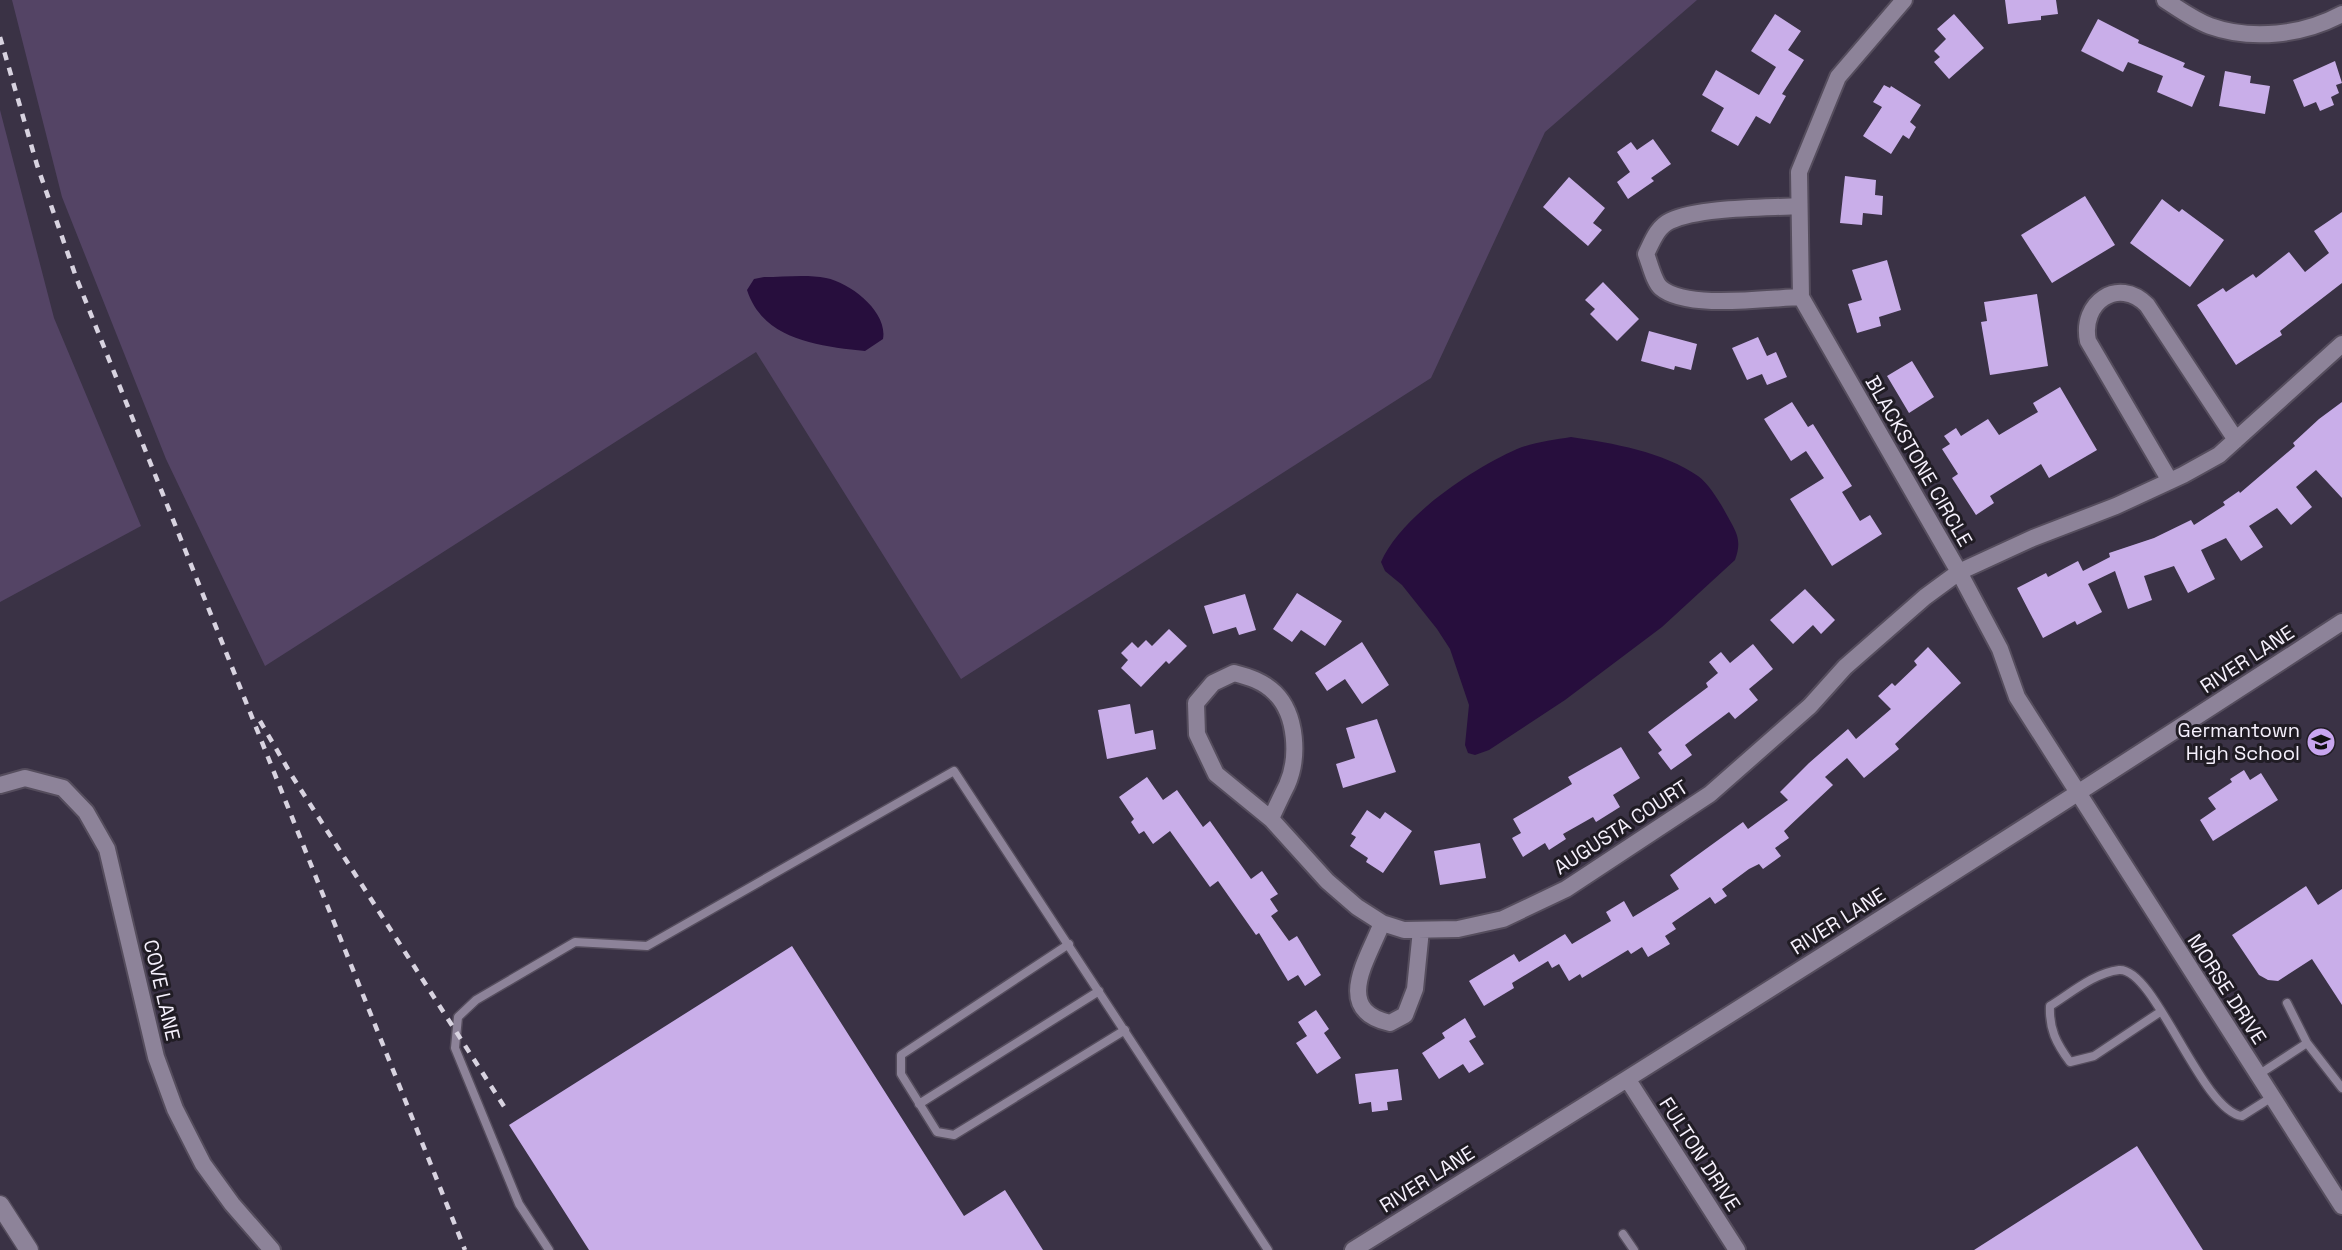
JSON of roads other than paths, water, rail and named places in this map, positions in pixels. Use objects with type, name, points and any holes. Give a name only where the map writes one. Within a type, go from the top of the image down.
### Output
[{"type":"street","name":"BLACKSTONE CIRCLE","points":[[1905,0],[1838,77],[1799,172],[1801,297],[1959,572],[2033,538],[2116,506],[2219,455],[2342,344]]},
{"type":"street","points":[[2165,0],[2189,6],[2211,26],[2247,33],[2289,34],[2342,14]]},
{"type":"street","points":[[1799,206],[1694,214],[1669,222],[1655,235],[1646,254],[1659,287],[1671,295],[1693,300],[1801,297]]},
{"type":"street","points":[[2170,481],[2088,341],[2085,327],[2090,311],[2102,299],[2119,292],[2136,294],[2147,305],[2236,440]]},
{"type":"street","name":"MORSE DRIVE","points":[[1959,572],[2000,650],[2017,697],[2342,1206]]},
{"type":"street","name":"AUGUSTA COURT","points":[[1271,819],[1289,775],[1295,747],[1291,722],[1276,694],[1257,680],[1234,673],[1213,683],[1196,703],[1197,734],[1216,774],[1271,819],[1327,881],[1357,907],[1382,923],[1404,930],[1458,929],[1503,919],[1566,889],[1710,794],[1810,706],[1845,667],[1925,597],[1959,572]]},
{"type":"street","name":"RIVER LANE","points":[[1353,1250],[1628,1080],[2342,622]]},
{"type":"street","name":"COVE LANE","points":[[0,785],[25,778],[63,788],[86,812],[108,849],[153,1046],[176,1109],[203,1164],[232,1204],[272,1250]]},
{"type":"street","points":[[1382,923],[1357,985],[1360,1005],[1374,1019],[1390,1023],[1405,1015],[1414,989],[1421,930]]},
{"type":"street","name":"FULTON DRIVE","points":[[1628,1080],[1732,1248]]},
{"type":"street","points":[[0,1205],[29,1250]]},
{"type":"lane","points":[[549,1250],[519,1204],[455,1048],[458,1017],[476,1000],[575,942],[648,946],[954,771],[1268,1250]]},
{"type":"lane","points":[[1069,944],[901,1055],[901,1074],[937,1132],[954,1135],[1125,1030]]},
{"type":"lane","points":[[2160,1012],[2094,1056],[2070,1062],[2058,1046],[2049,1025],[2050,1006],[2101,974],[2122,970],[2138,977],[2219,1101],[2232,1115],[2242,1116],[2272,1097]]},
{"type":"lane","points":[[920,1104],[1099,991]]},
{"type":"lane","points":[[2287,1003],[2307,1043],[2342,1088]]},
{"type":"lane","points":[[2258,1075],[2307,1043]]},
{"type":"lane","points":[[1623,1234],[1634,1250]]},
{"type":"railway","points":[[0,37],[37,165],[76,277],[465,1250]]},
{"type":"railway","points":[[260,721],[292,776],[507,1111]]},
{"type":"place","name":"Germantown High School","points":[[2321,742]]}]
